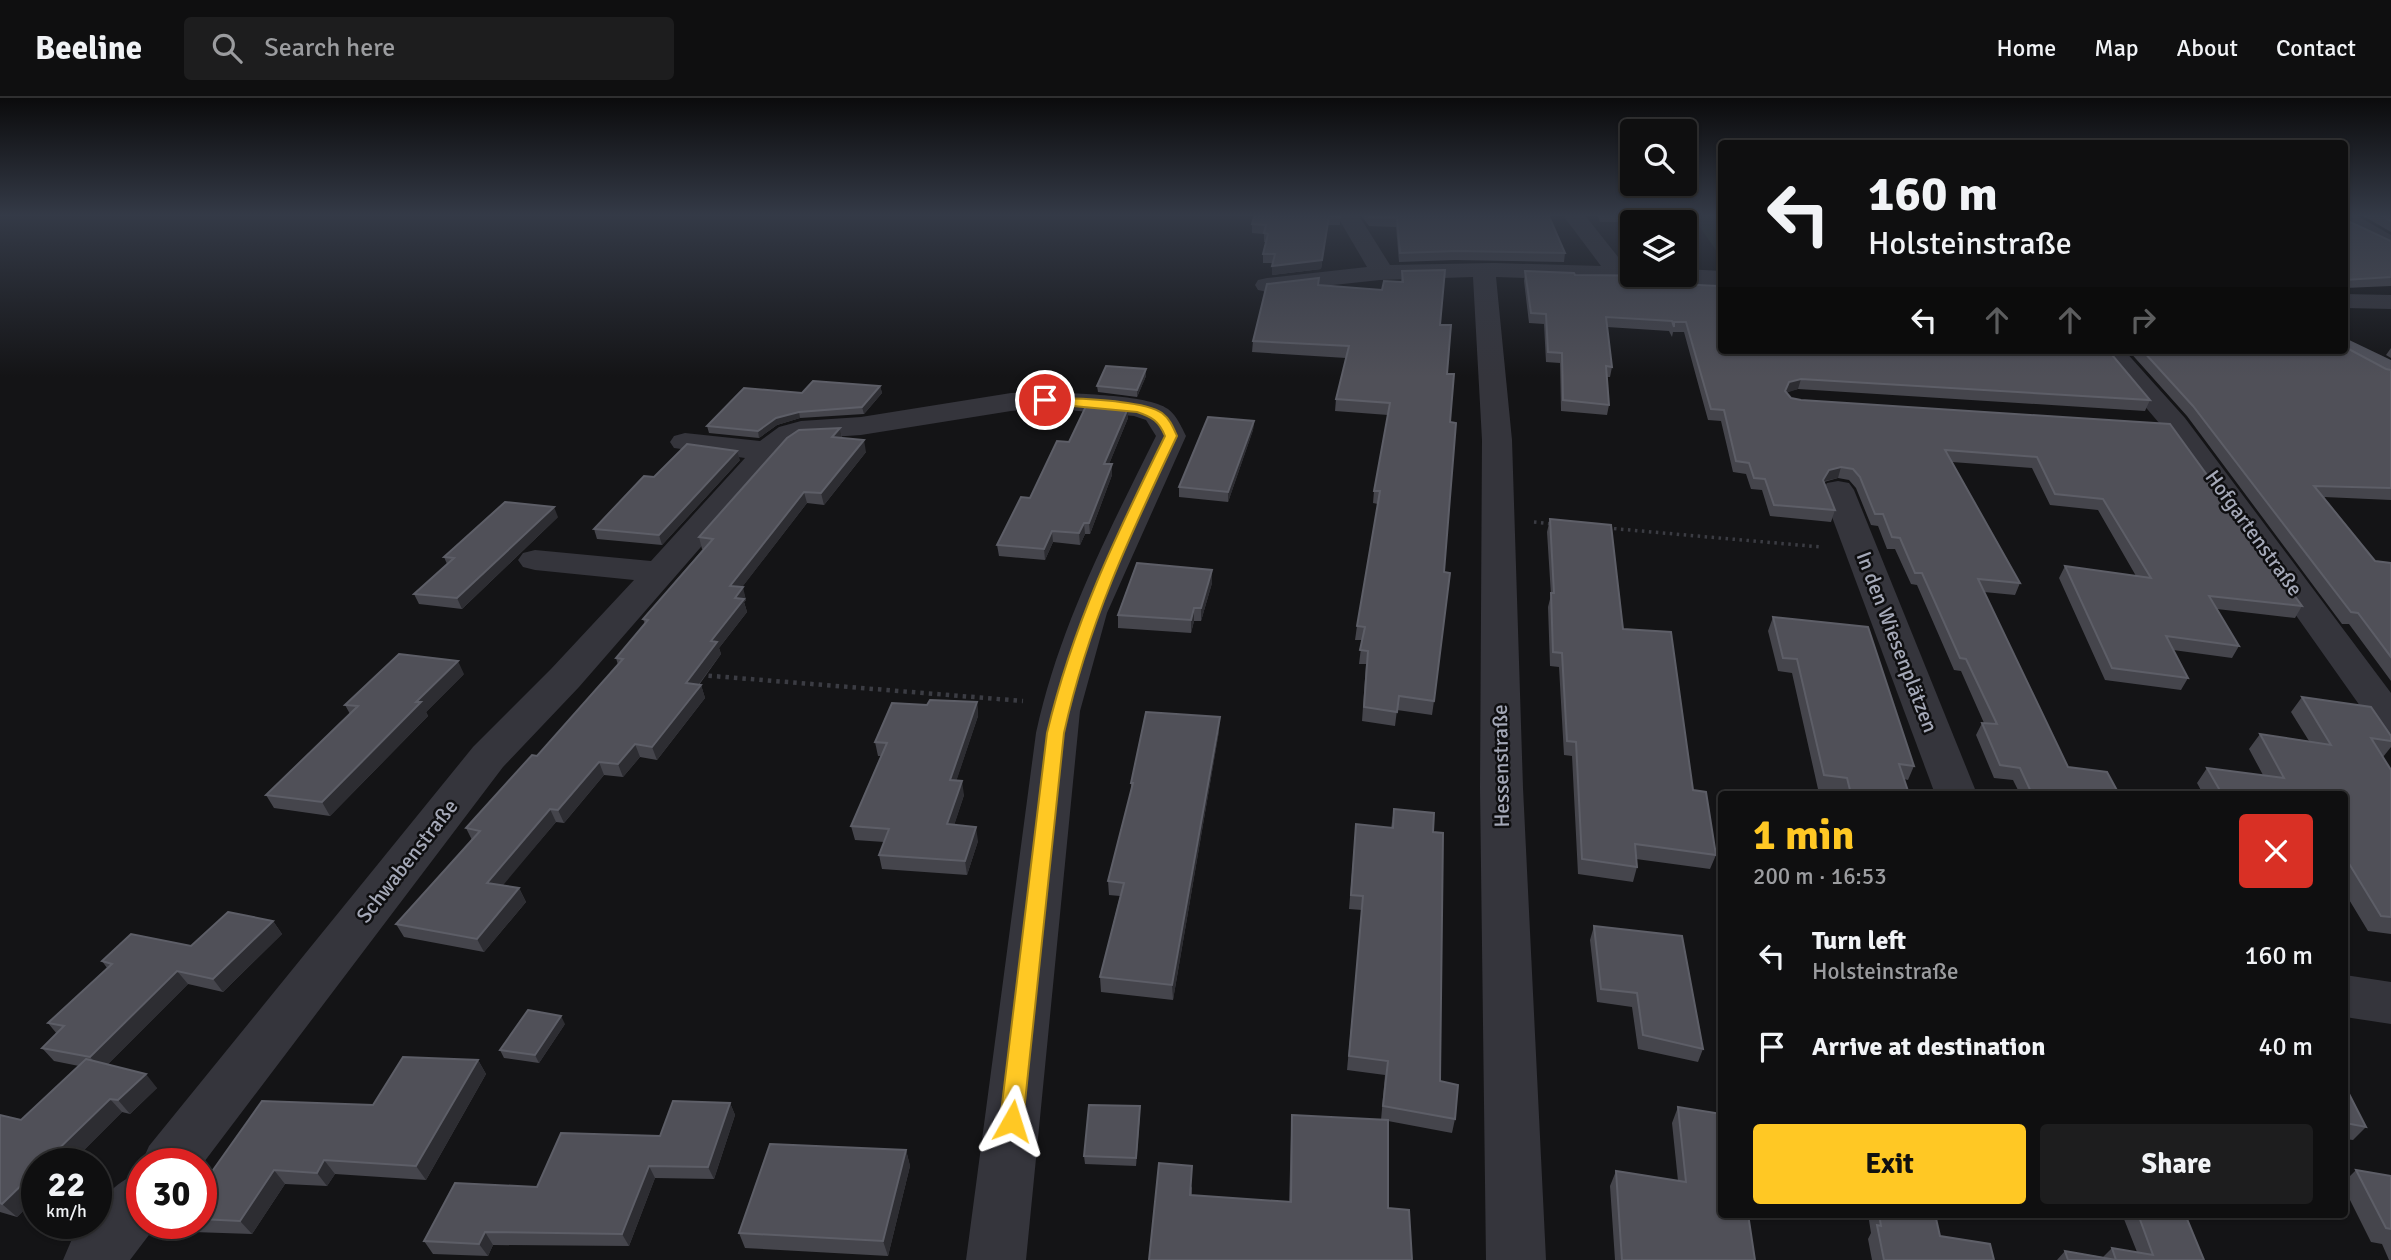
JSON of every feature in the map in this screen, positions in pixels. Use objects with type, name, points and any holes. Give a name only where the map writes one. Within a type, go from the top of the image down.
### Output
[{"type":"main road","points":[[2348,348],[2391,371]]},
{"type":"street","points":[[1380,268],[1382,272]]},
{"type":"street","points":[[1614,268],[1619,275]]},
{"type":"street","points":[[1267,285],[1382,272],[1718,278]]},
{"type":"street","name":"Hessenstraße","points":[[1484,272],[1497,408],[1502,816],[1516,1260]]},
{"type":"street","points":[[2348,301],[2391,302]]},
{"type":"street","name":"Hofgartenstraße","points":[[2113,354],[2175,425],[2391,721]]},
{"type":"street","name":"Schwabenstraße","points":[[182,1148],[488,757],[565,678],[767,451],[789,433],[885,423],[1011,402],[1045,400],[1138,408],[1156,414],[1166,424],[1171,436],[1111,560],[1073,662],[1062,704],[1056,733],[996,1260]]},
{"type":"street","points":[[2134,422],[2175,425]]},
{"type":"street","points":[[685,442],[767,451]]},
{"type":"street","name":"In den Wiesenplätzen","points":[[1838,490],[1955,791]]},
{"type":"street","points":[[535,560],[660,572]]},
{"type":"street","points":[[2348,996],[2391,1003]]},
{"type":"street","points":[[93,1260],[126,1218]]},
{"type":"path","points":[[1497,519],[1565,525]]},
{"type":"path","points":[[1605,528],[1861,551]]},
{"type":"path","points":[[688,674],[1062,704]]},
{"type":"building","points":[[2348,268],[2391,268],[2391,277],[2348,280]]},
{"type":"building","points":[[1445,270],[1440,325],[1451,325],[1447,374],[1454,374],[1450,422],[1456,423],[1444,572],[1450,573],[1434,701],[1399,696],[1397,712],[1364,707],[1368,651],[1360,650],[1365,627],[1357,626],[1380,491],[1374,491],[1390,403],[1336,399],[1349,346],[1253,341],[1267,284],[1319,278],[1318,285],[1382,290],[1384,281],[1403,282],[1402,271]]},
{"type":"building","points":[[1525,271],[1620,275],[1620,287],[1718,286],[1718,354],[2111,354],[2150,400],[1801,379],[1789,382],[1785,391],[1791,398],[1801,400],[2170,424],[2302,606],[2209,596],[2239,646],[2166,636],[2188,678],[2112,668],[2065,566],[2151,578],[2103,499],[2055,494],[2037,457],[1945,450],[2020,583],[1978,579],[2068,767],[2107,772],[2117,791],[2031,791],[2020,768],[2000,765],[1982,723],[1997,724],[1966,659],[1960,658],[1922,573],[1915,573],[1900,538],[1892,537],[1883,514],[1875,514],[1860,477],[1853,469],[1841,467],[1829,470],[1823,480],[1835,510],[1774,505],[1765,479],[1754,478],[1749,463],[1736,461],[1724,410],[1711,409],[1686,322],[1674,322],[1674,327],[1672,321],[1606,317],[1612,367],[1606,366],[1609,405],[1563,400],[1562,353],[1548,352],[1546,314],[1531,313]]},
{"type":"building","points":[[2348,349],[2391,370],[2391,488],[2314,486],[2375,561],[2391,563],[2391,657],[2358,613],[2351,612],[2193,406],[2146,354],[2348,354]]},
{"type":"building","points":[[1106,366],[1146,369],[1137,390],[1097,386]]},
{"type":"building","points":[[813,381],[880,386],[862,407],[799,412],[776,418],[758,431],[707,426],[744,388],[802,393]]},
{"type":"building","points":[[1087,404],[1128,408],[1104,464],[1112,464],[1089,523],[1084,523],[1079,533],[1052,531],[1044,549],[997,545],[1021,497],[1030,498],[1057,441],[1069,442]]},
{"type":"building","points":[[1208,417],[1254,421],[1228,492],[1179,487]]},
{"type":"building","points":[[840,428],[832,437],[864,440],[821,493],[804,492],[730,586],[743,587],[735,598],[744,599],[711,641],[717,642],[686,683],[701,685],[652,747],[635,744],[618,764],[599,762],[558,810],[550,809],[487,883],[519,888],[477,939],[396,924],[480,831],[466,828],[532,755],[537,756],[623,659],[616,658],[648,620],[643,619],[713,539],[699,537],[787,438],[799,430]]},
{"type":"building","points":[[687,444],[737,451],[659,535],[594,529],[644,476],[654,477]]},
{"type":"building","points":[[505,502],[554,507],[457,598],[414,594],[454,558],[444,557]]},
{"type":"building","points":[[1550,519],[1611,525],[1623,629],[1671,632],[1693,790],[1706,792],[1716,855],[1635,844],[1637,867],[1582,859],[1576,742],[1567,741],[1562,653],[1553,652],[1551,593],[1554,593]]},
{"type":"building","points":[[1137,563],[1212,570],[1201,608],[1194,608],[1191,620],[1118,615]]},
{"type":"building","points":[[1773,617],[1868,627],[1914,766],[1899,764],[1908,791],[1850,791],[1847,778],[1824,775],[1797,659],[1783,658]]},
{"type":"building","points":[[399,654],[458,661],[322,802],[266,795],[358,706],[345,705]]},
{"type":"building","points":[[2302,697],[2371,707],[2391,736],[2391,741],[2371,738],[2391,770],[2391,917],[2381,916],[2348,862],[2348,791],[2220,791],[2207,768],[2284,778],[2260,734],[2331,745]]},
{"type":"building","points":[[930,700],[977,702],[950,780],[962,781],[947,824],[976,827],[965,861],[879,855],[889,829],[851,826],[887,743],[875,742],[892,703],[927,705]]},
{"type":"building","points":[[1146,712],[1220,717],[1172,985],[1100,977],[1124,883],[1108,881],[1133,783]]},
{"type":"building","points":[[1394,809],[1434,813],[1433,832],[1443,833],[1440,1081],[1458,1085],[1455,1119],[1383,1106],[1388,1061],[1349,1056],[1363,896],[1351,895],[1356,824],[1393,828]]},
{"type":"building","points":[[228,912],[273,921],[213,979],[177,971],[90,1057],[42,1048],[64,1026],[48,1023],[112,964],[102,961],[131,934],[191,946]]},
{"type":"building","points":[[1594,926],[1682,936],[1703,1049],[1643,1035],[1637,993],[1601,989]]},
{"type":"building","points":[[528,1010],[561,1016],[535,1055],[500,1050]]},
{"type":"building","points":[[403,1057],[478,1060],[416,1166],[324,1160],[317,1173],[274,1170],[240,1221],[217,1220],[217,1164],[262,1101],[373,1105]]},
{"type":"building","points":[[86,1059],[146,1074],[118,1100],[110,1099],[59,1148],[21,1148],[21,1186],[2,1204],[0,1115],[21,1120]]},
{"type":"building","points":[[2348,1092],[2366,1127],[2348,1124]]},
{"type":"building","points":[[673,1101],[730,1103],[708,1167],[649,1166],[622,1234],[485,1232],[479,1244],[424,1241],[455,1183],[537,1187],[561,1133],[660,1136]]},
{"type":"building","points":[[1089,1105],[1140,1106],[1136,1158],[1084,1156]]},
{"type":"building","points":[[1678,1107],[1718,1113],[1718,1218],[1749,1218],[1755,1260],[1622,1260],[1616,1171],[1686,1182]]},
{"type":"building","points":[[1292,1115],[1388,1120],[1388,1208],[1409,1210],[1412,1260],[1149,1260],[1159,1163],[1192,1166],[1190,1195],[1291,1202]]},
{"type":"building","points":[[770,1144],[906,1150],[883,1241],[739,1233]]},
{"type":"building","points":[[2356,1170],[2391,1176],[2391,1229],[2386,1228]]},
{"type":"building","points":[[1880,1218],[1936,1218],[1940,1236],[1990,1244],[1994,1260],[1884,1260],[1877,1225],[1881,1226]]},
{"type":"building","points":[[2139,1218],[2187,1218],[2204,1260],[2116,1260],[2112,1248],[2153,1255]]},
{"type":"building","points":[[2065,1251],[2116,1260],[2068,1260]]},
{"type":"route","points":[[1012,1121],[1056,733],[1069,674],[1111,560],[1171,436],[1166,424],[1156,414],[1138,408],[1045,400]]}]
